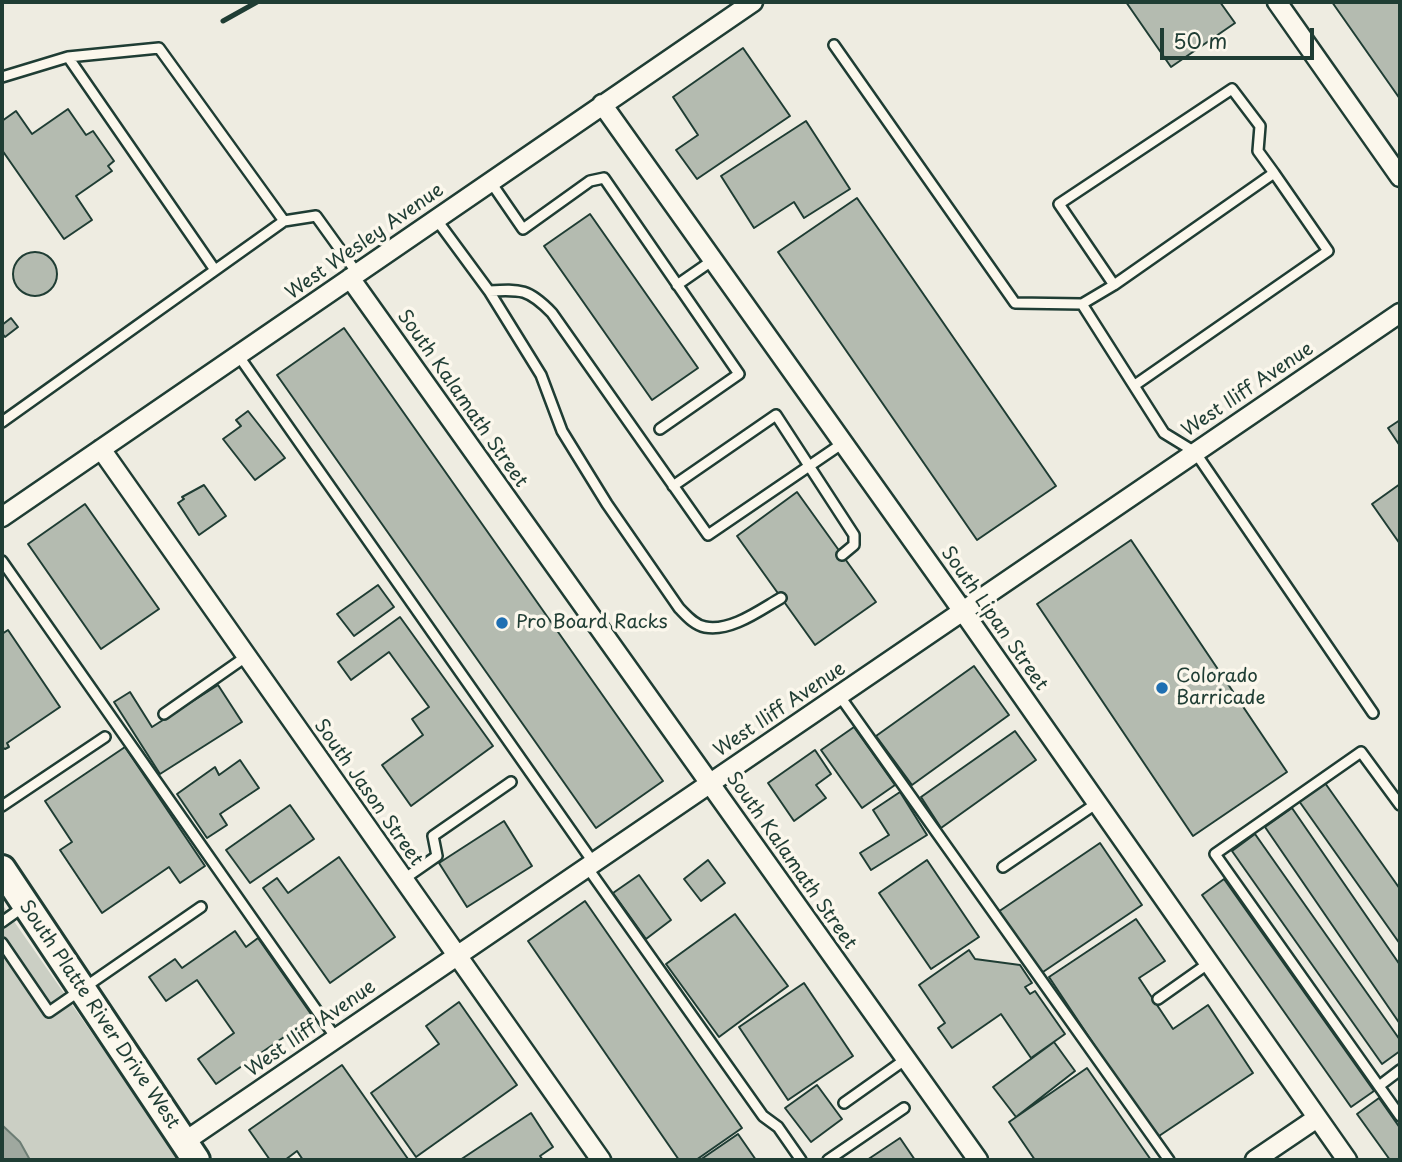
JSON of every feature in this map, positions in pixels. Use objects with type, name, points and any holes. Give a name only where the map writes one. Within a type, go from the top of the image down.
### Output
[{"type":"street","name":"West Wesley Avenue","points":[[2,517],[753,2]]},
{"type":"street","points":[[1277,2],[1400,177]]},
{"type":"street","name":"South Lipan Street","points":[[603,104],[1347,1160]]},
{"type":"street","name":"South Kalamath Street","points":[[354,276],[709,783],[978,1160]]},
{"type":"street","name":"West Iliff Avenue","points":[[190,1151],[336,1038],[1400,313]]},
{"type":"street","name":"South Jason Street","points":[[101,449],[601,1160]]},
{"type":"street","name":"South Platte River Drive West","points":[[2,869],[190,1151]]},
{"type":"street","points":[[1255,1160],[1317,1118]]},
{"type":"lane","points":[[834,45],[1015,303],[1082,304],[1114,285],[1274,173]]},
{"type":"lane","points":[[2,77],[68,57],[159,48],[284,221]]},
{"type":"lane","points":[[68,57],[215,270]]},
{"type":"lane","points":[[1114,285],[1059,204],[1232,89],[1260,127],[1258,151],[1328,251],[1135,385]]},
{"type":"lane","points":[[491,181],[523,229],[590,181],[604,178],[739,374],[660,429]]},
{"type":"lane","points":[[2,422],[284,221],[316,216],[354,276]]},
{"type":"lane","points":[[436,219],[489,291],[541,375],[562,431],[607,504],[679,608],[691,621],[705,627],[724,626],[740,621],[781,598]]},
{"type":"lane","points":[[677,285],[713,260]]},
{"type":"lane","points":[[489,291],[515,289],[537,296],[552,313],[708,535],[843,443]]},
{"type":"lane","points":[[1082,304],[1164,433],[1195,452],[1373,713]]},
{"type":"lane","points":[[238,355],[763,1116],[778,1127],[801,1160]]},
{"type":"lane","points":[[673,486],[775,415],[854,535],[854,545],[842,555]]},
{"type":"lane","points":[[2,561],[336,1038]]},
{"type":"lane","points":[[164,713],[247,656]]},
{"type":"lane","points":[[839,695],[1169,1160]]},
{"type":"lane","points":[[2,806],[105,737]]},
{"type":"lane","points":[[1400,805],[1361,752],[1215,854],[1400,1116]]},
{"type":"lane","points":[[404,879],[437,856],[433,836],[511,782]]},
{"type":"lane","points":[[1003,867],[1097,803]]},
{"type":"lane","points":[[2,922],[26,905]]},
{"type":"lane","points":[[2,943],[49,1012],[201,908]]},
{"type":"lane","points":[[1158,999],[1209,963]]},
{"type":"lane","points":[[844,1103],[906,1059]]},
{"type":"lane","points":[[1379,1086],[1400,1070]]},
{"type":"lane","points":[[828,1160],[904,1108]]},
{"type":"shaded area","points":[[2,904],[180,1160],[30,1160],[20,1142],[2,1125]]},
{"type":"shaded area","points":[[2,1125],[20,1142],[30,1160],[2,1160]]},
{"type":"building","points":[[1126,2],[1220,2],[1235,23],[1171,67]]},
{"type":"building","points":[[1332,2],[1400,2],[1400,99]]},
{"type":"building","points":[[743,48],[790,116],[697,179],[676,150],[698,135],[673,97]]},
{"type":"building","points":[[68,109],[86,135],[93,131],[114,161],[108,166],[112,171],[76,196],[92,220],[64,239],[2,150],[2,121],[16,111],[32,134]]},
{"type":"building","points":[[806,121],[850,189],[804,218],[794,202],[754,228],[721,176]]},
{"type":"building","points":[[857,198],[1056,486],[977,540],[778,252]]},
{"type":"building","points":[[590,214],[698,368],[652,400],[544,246]]},
{"type":"building","points":[[35,252],[44,253],[51,258],[56,265],[56,283],[51,290],[44,295],[35,296],[26,295],[19,290],[14,283],[13,274],[14,265],[19,258],[26,253]]},
{"type":"building","points":[[11,318],[18,327],[5,337],[2,325]]},
{"type":"building","points":[[344,328],[663,781],[596,828],[277,375]]},
{"type":"building","points":[[248,411],[285,458],[255,480],[223,439],[241,426],[236,420]]},
{"type":"building","points":[[1400,420],[1400,446],[1388,428]]},
{"type":"building","points":[[1400,484],[1400,544],[1372,504]]},
{"type":"building","points":[[204,485],[226,516],[199,535],[178,503],[184,499],[182,497]]},
{"type":"building","points":[[797,492],[876,602],[815,645],[737,536]]},
{"type":"building","points":[[85,504],[159,609],[101,649],[28,544]]},
{"type":"building","name":"Colorado Barricade","points":[[1131,540],[1287,772],[1193,836],[1037,604]]},
{"type":"building","points":[[378,585],[394,607],[354,636],[337,614]]},
{"type":"building","points":[[400,617],[493,746],[411,806],[382,765],[423,735],[412,719],[429,707],[389,652],[351,680],[338,662]]},
{"type":"building","points":[[8,630],[60,707],[7,743],[9,747],[5,749],[2,747],[2,634]]},
{"type":"building","points":[[974,666],[1009,715],[912,785],[876,736]]},
{"type":"building","points":[[218,685],[242,722],[160,774],[114,702],[130,692],[152,727]]},
{"type":"building","points":[[854,727],[895,785],[862,808],[821,750]]},
{"type":"building","points":[[1015,731],[1036,760],[941,828],[921,797]]},
{"type":"building","points":[[125,747],[205,866],[180,883],[169,867],[102,913],[60,850],[72,842],[45,801]]},
{"type":"building","points":[[815,750],[831,774],[816,785],[826,798],[794,821],[768,783]]},
{"type":"building","points":[[240,760],[259,788],[220,814],[227,825],[207,838],[177,794],[215,767],[219,775]]},
{"type":"building","points":[[1325,783],[1400,889],[1400,944],[1299,801]]},
{"type":"building","points":[[900,792],[927,835],[871,870],[860,853],[889,835],[873,810]]},
{"type":"building","points":[[290,805],[314,839],[250,883],[226,850]]},
{"type":"building","points":[[1292,808],[1400,965],[1400,1024],[1265,827]]},
{"type":"building","points":[[504,821],[532,866],[467,907],[439,863]]},
{"type":"building","points":[[1255,834],[1400,1040],[1400,1051],[1382,1064],[1232,851]]},
{"type":"building","points":[[1100,843],[1142,905],[1040,974],[998,912]]},
{"type":"building","points":[[339,857],[395,937],[330,983],[263,888],[277,878],[288,893]]},
{"type":"building","points":[[708,860],[725,883],[701,901],[684,879]]},
{"type":"building","points":[[927,860],[979,937],[931,969],[879,893]]},
{"type":"building","points":[[639,875],[671,920],[646,939],[613,893]]},
{"type":"building","points":[[1224,879],[1374,1091],[1351,1107],[1202,895]]},
{"type":"building","points":[[585,901],[742,1128],[696,1160],[679,1160],[528,941]]},
{"type":"building","points":[[735,914],[788,986],[719,1037],[666,964]]},
{"type":"building","points":[[1136,919],[1165,961],[1139,978],[1173,1029],[1208,1005],[1253,1073],[1156,1138],[1049,977]]},
{"type":"building","points":[[235,931],[246,947],[258,938],[313,1017],[216,1084],[198,1059],[234,1033],[197,980],[166,1001],[149,977],[175,959],[182,968]]},
{"type":"building","points":[[969,950],[975,959],[1020,965],[1032,983],[1025,987],[1030,994],[1035,991],[1065,1034],[1031,1058],[1001,1014],[952,1048],[938,1028],[945,1023],[919,985]]},
{"type":"building","points":[[804,983],[853,1056],[788,1100],[739,1027]]},
{"type":"building","points":[[459,1002],[517,1085],[416,1157],[371,1093],[439,1044],[426,1026]]},
{"type":"building","points":[[1054,1042],[1075,1071],[1016,1117],[993,1087]]},
{"type":"building","points":[[342,1065],[408,1159],[303,1160],[297,1151],[285,1160],[270,1160],[249,1130]]},
{"type":"building","points":[[1087,1068],[1151,1160],[1035,1160],[1009,1122]]},
{"type":"building","points":[[817,1085],[842,1119],[811,1142],[785,1108]]},
{"type":"building","points":[[1379,1098],[1400,1128],[1400,1160],[1390,1160],[1357,1114]]},
{"type":"building","points":[[531,1113],[553,1147],[540,1156],[543,1160],[460,1160]]},
{"type":"building","points":[[738,1134],[756,1160],[700,1160]]},
{"type":"building","points":[[900,1138],[915,1160],[867,1160]]},
{"type":"railway","points":[[223,21],[257,2]]},
{"type":"place","name":"Pro Board Racks","points":[[502,623]]},
{"type":"place","name":"Colorado Barricade","points":[[1162,688]]}]
